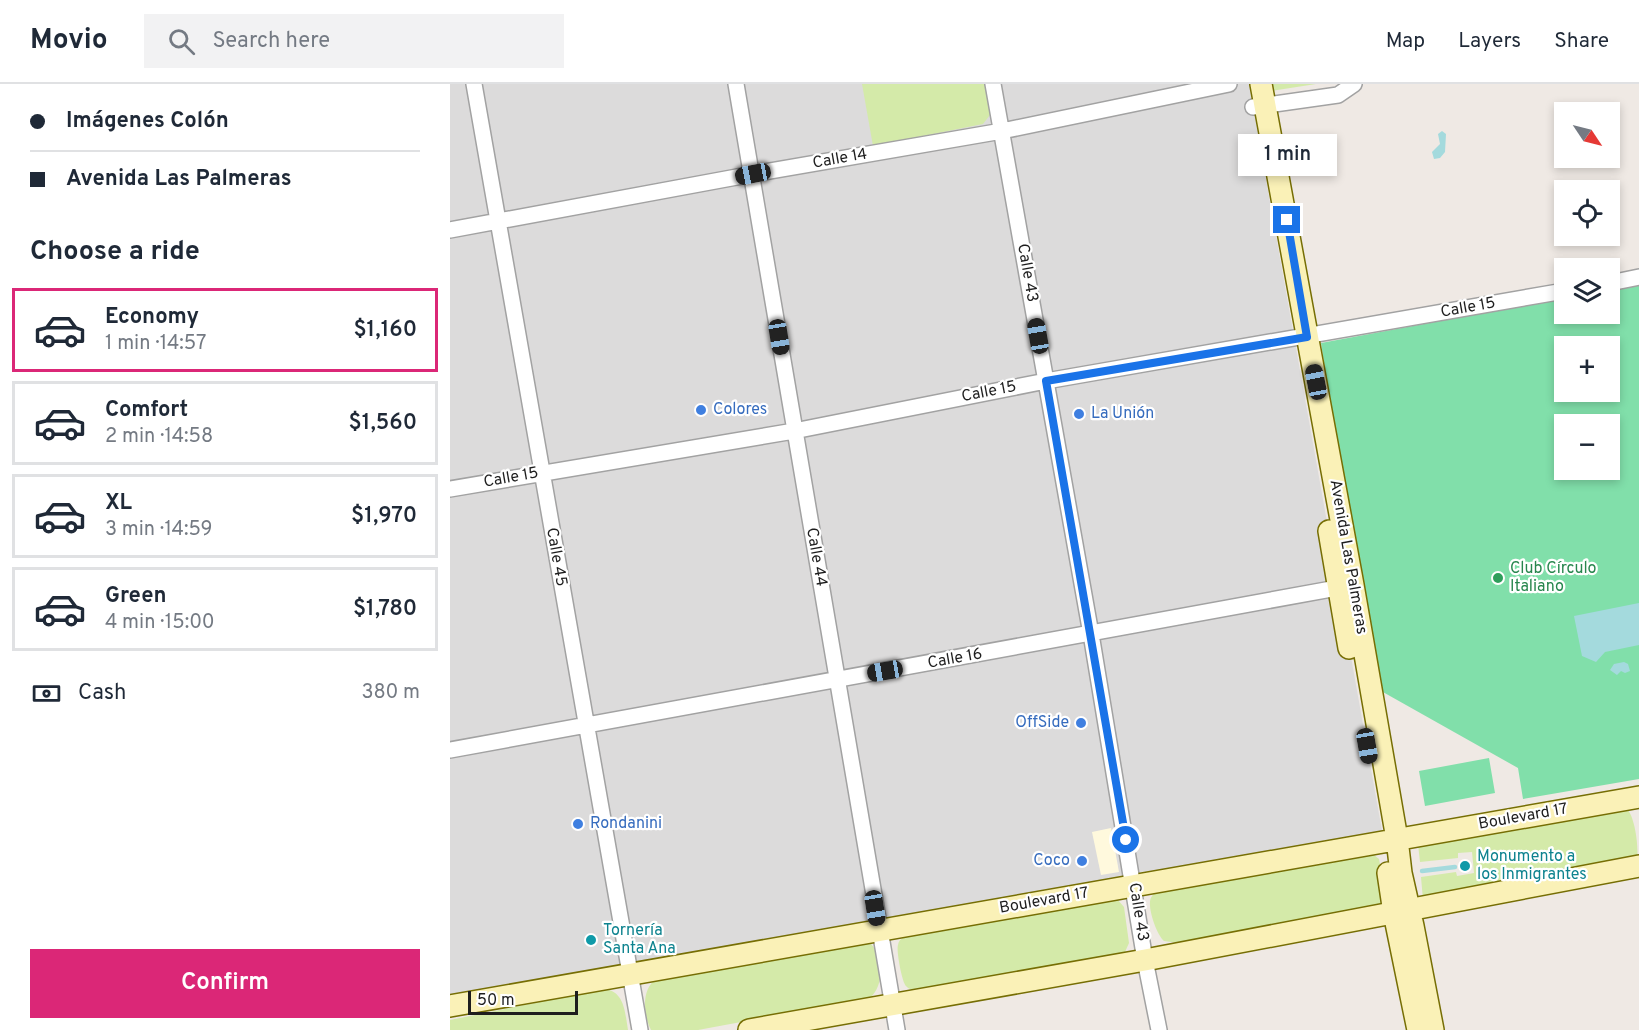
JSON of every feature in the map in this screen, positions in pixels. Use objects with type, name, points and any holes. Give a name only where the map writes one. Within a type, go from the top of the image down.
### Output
[{"type":"main road","name":"Avenida Las Palmeras","points":[[1249,84],[1259,107],[1391,841],[1401,873],[1402,911],[1418,1030]]},
{"type":"main road","name":"Avenida Las Palmeras","points":[[1259,107],[1261,84]]},
{"type":"main road","name":"Boulevard 17","points":[[450,1006],[1639,796]]},
{"type":"main road","points":[[749,1030],[1145,960],[1639,866]]},
{"type":"main road","name":"Avenida Las Palmeras","points":[[1402,911],[1433,1030]]},
{"type":"street","name":"Calle 45","points":[[474,84],[640,1030]]},
{"type":"street","name":"Calle 44","points":[[736,84],[897,1030]]},
{"type":"street","name":"Calle 43","points":[[993,84],[1092,634],[1145,960],[1159,1030]]},
{"type":"street","name":"Calle 14","points":[[450,230],[1002,131],[1229,84]]},
{"type":"street","points":[[1259,107],[1338,95],[1354,84]]},
{"type":"street","points":[[1620,281],[1639,278]]},
{"type":"street","name":"Calle 15","points":[[450,489],[794,431],[1046,381],[1554,293]]},
{"type":"street","name":"Calle 16","points":[[450,750],[1346,586]]},
{"type":"shaded area","points":[[450,84],[1249,84],[1384,842],[450,1006]]},
{"type":"shaded area","points":[[1111,828],[1119,872],[1101,875],[1092,832]]},
{"type":"green space","points":[[862,84],[986,84],[990,115],[983,124],[873,146]]},
{"type":"green space","points":[[1270,84],[1316,84],[1271,91]]},
{"type":"green space","name":"Club Círculo Italiano","points":[[1639,284],[1639,779],[1523,799],[1518,768],[1374,687],[1321,343],[1554,300],[1554,324],[1620,324],[1620,287]]},
{"type":"green space","points":[[1489,758],[1495,793],[1425,806],[1419,771]]},
{"type":"green space","points":[[1626,808],[1632,817],[1636,832],[1637,859],[1423,900],[1421,877],[1456,872],[1457,876],[1474,873],[1472,852],[1458,853],[1458,858],[1420,862],[1418,844]]},
{"type":"green space","points":[[1369,851],[1379,859],[1386,896],[1384,901],[1375,907],[1178,943],[1164,941],[1154,923],[1150,902],[1158,889]]},
{"type":"green space","points":[[1117,899],[1124,907],[1129,943],[1125,952],[1116,957],[919,990],[910,989],[904,983],[898,945],[901,939],[912,933]]},
{"type":"green space","points":[[868,941],[877,954],[881,970],[878,985],[870,998],[698,1030],[651,1030],[648,1024],[645,1009],[646,995],[657,978]]},
{"type":"green space","points":[[604,989],[620,998],[625,1010],[628,1030],[450,1030],[450,1020]]},
{"type":"water","points":[[1442,131],[1446,134],[1445,152],[1440,158],[1434,159],[1432,152],[1440,144],[1438,134]]},
{"type":"water","points":[[1639,603],[1639,645],[1605,652],[1596,662],[1582,656],[1574,616]]},
{"type":"water","points":[[1624,662],[1628,664],[1630,671],[1625,673],[1621,671],[1617,675],[1610,670],[1614,664]]},
{"type":"waterway","points":[[1422,871],[1455,867]]},
{"type":"place","name":"Colores","points":[[701,410]]},
{"type":"place","name":"La Unión","points":[[1079,414]]},
{"type":"place","name":"Club Círculo Italiano","points":[[1498,578]]},
{"type":"place","name":"OffSide","points":[[1081,723]]},
{"type":"place","name":"Rondanini","points":[[578,824]]},
{"type":"place","name":"Coco","points":[[1082,861]]},
{"type":"place","name":"Monumento a los Inmigrantes","points":[[1465,866]]},
{"type":"place","name":"Tornería Santa Ana","points":[[591,940]]},
{"type":"route","points":[[1126,840],[1092,634],[1046,381],[1307,337],[1287,220]]}]
